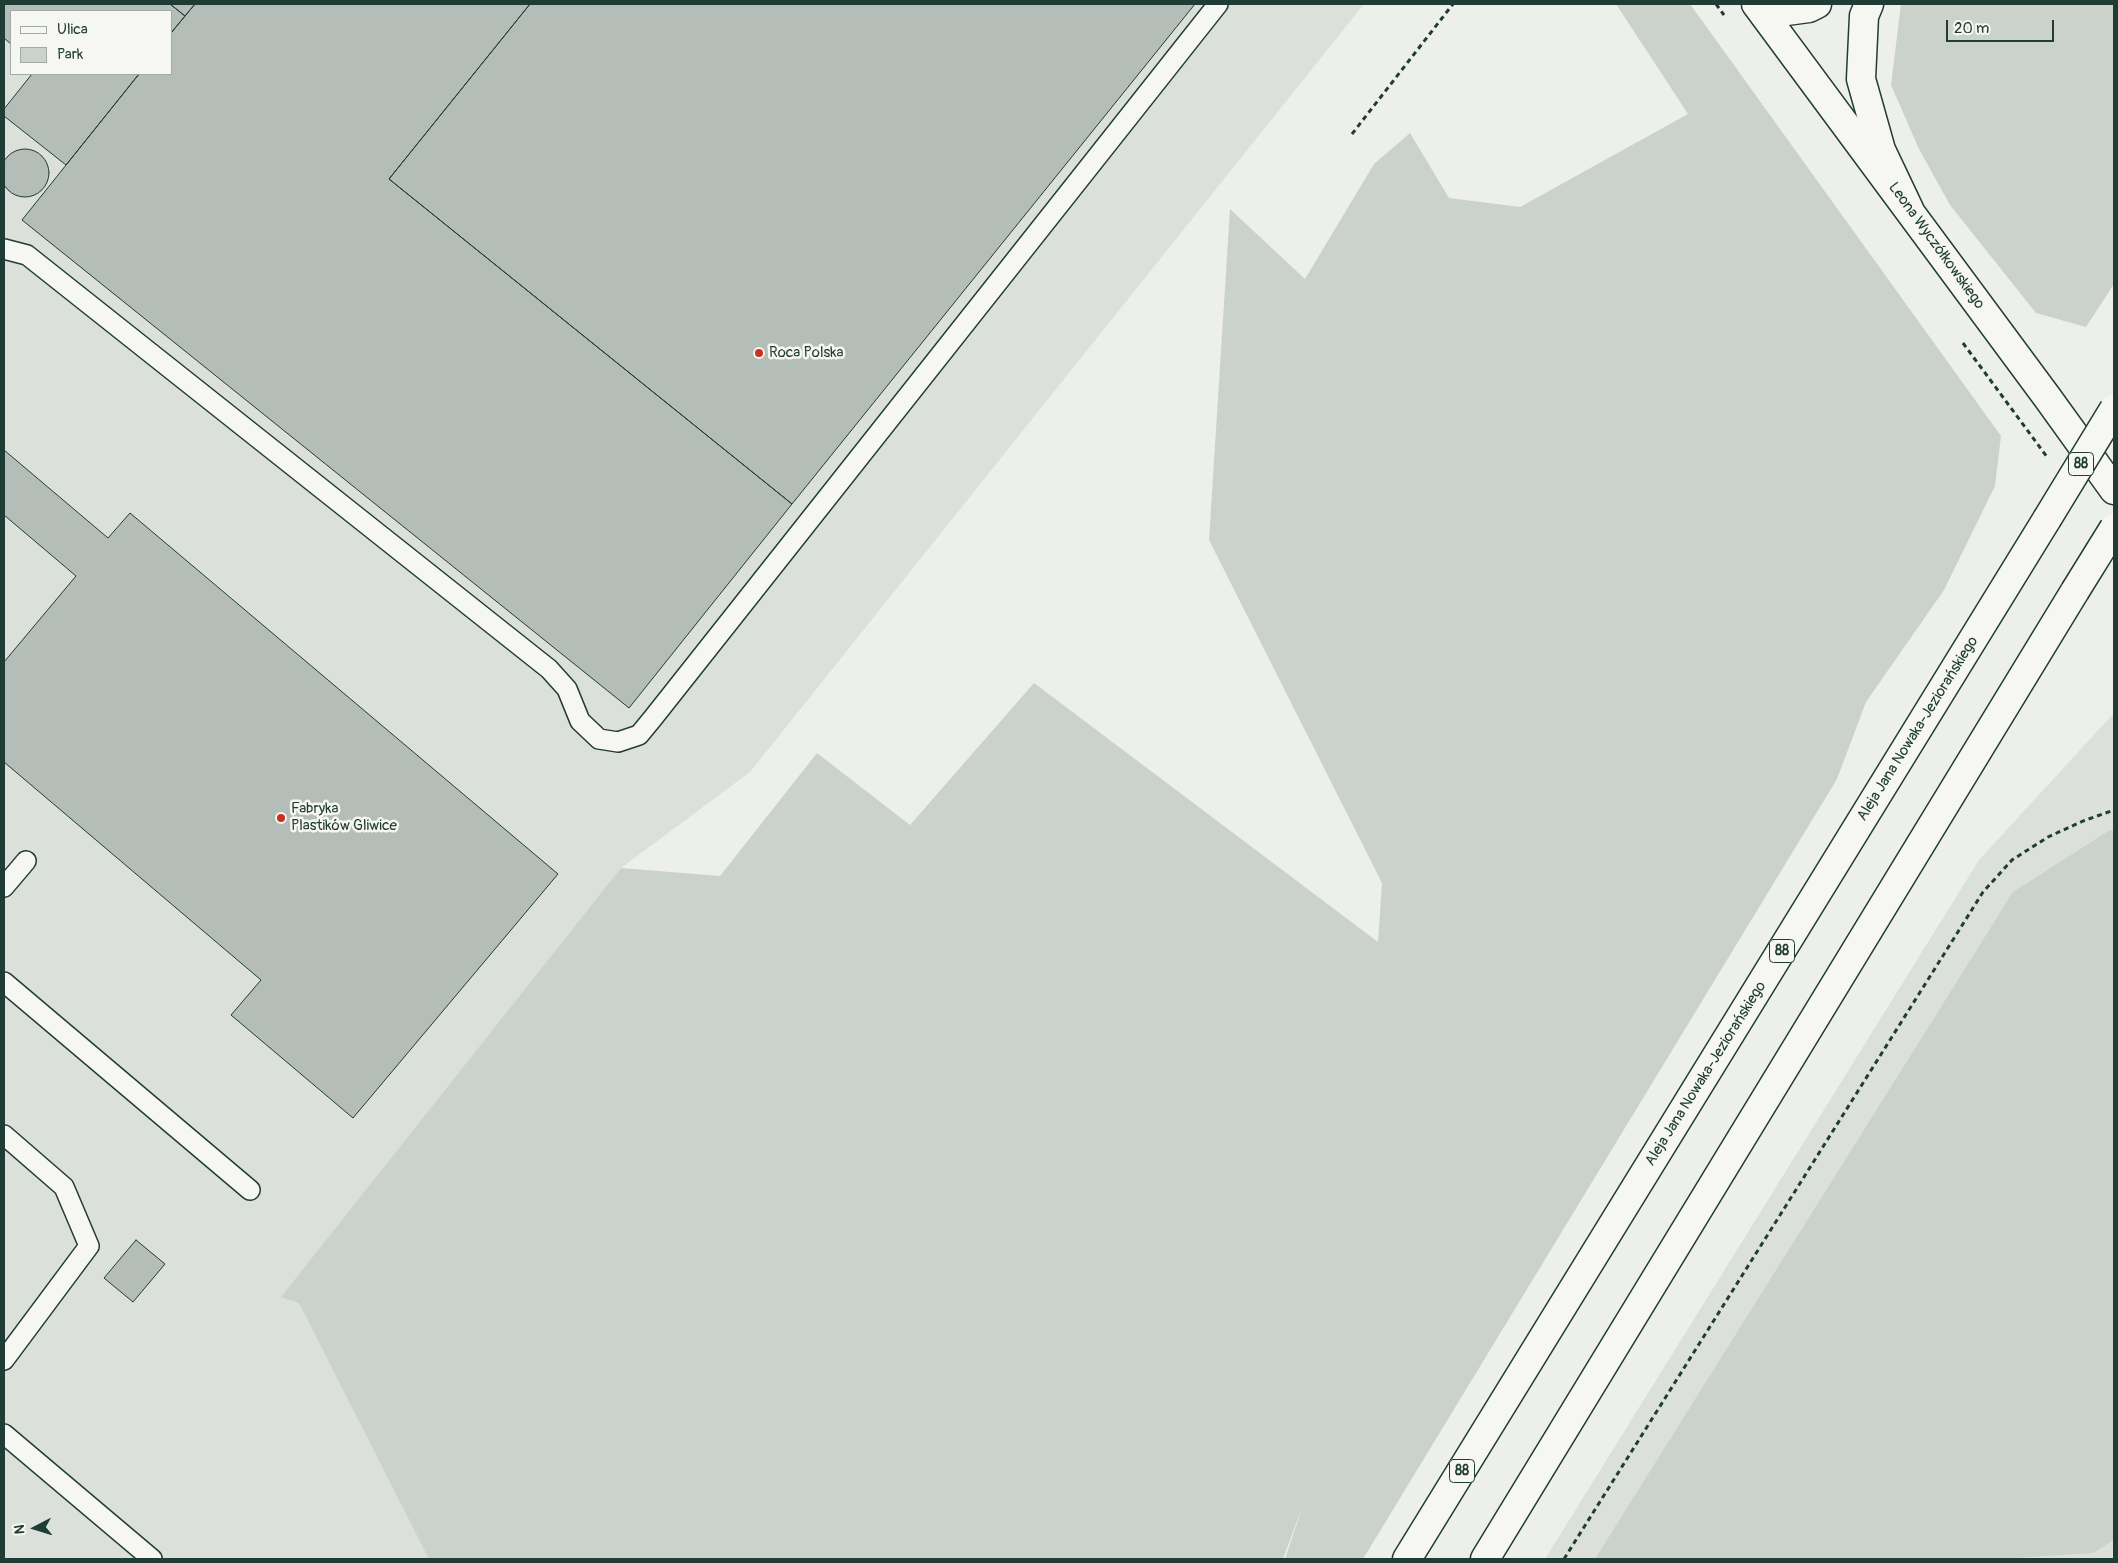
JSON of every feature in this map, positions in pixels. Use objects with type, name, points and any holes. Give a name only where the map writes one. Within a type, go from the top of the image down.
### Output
[{"type":"main road","points":[[1763,7],[1809,8],[1817,4]]},
{"type":"main road","points":[[1869,4],[1864,16],[1861,79],[1881,150],[1909,209]]},
{"type":"main road","name":"Leona Wyczółkowskiego","points":[[1763,7],[2114,490]]},
{"type":"main road","name":"Aleja Jana Nowaka-Jeziorańskiego","points":[[1407,1559],[2114,409]]},
{"type":"main road","points":[[1485,1559],[2114,528]]},
{"type":"lane","points":[[4,249],[27,255],[542,663],[567,689],[580,721],[599,739],[618,742],[638,735],[653,718],[1218,4]]},
{"type":"lane","points":[[4,887],[26,861]]},
{"type":"lane","points":[[4,982],[250,1190]]},
{"type":"lane","points":[[4,1135],[64,1187],[89,1246],[4,1360]]},
{"type":"lane","points":[[4,1434],[152,1559]]},
{"type":"path","points":[[1352,134],[1453,4]]},
{"type":"path","points":[[1564,1559],[1983,892],[2012,860],[2048,837],[2083,820],[2114,810]]},
{"type":"shaded area","points":[[4,4],[1364,4],[750,772],[621,868],[433,1559],[4,1559]]},
{"type":"shaded area","points":[[2114,713],[2114,1559],[1545,1559],[1979,860]]},
{"type":"green space","points":[[1616,4],[1690,4],[2001,436],[1995,486],[1944,590],[1866,702],[1837,779],[1363,1559],[1285,1559],[1303,1505],[1283,1559],[429,1559],[299,1303],[281,1297],[621,868],[720,876],[817,753],[910,825],[1034,683],[1378,942],[1382,883],[1209,540],[1230,209],[1305,279],[1374,164],[1410,133],[1449,198],[1520,207],[1688,114]]},
{"type":"green space","points":[[1901,4],[2114,4],[2114,284],[2086,327],[2036,313],[1950,205],[1919,149],[1891,85]]},
{"type":"green space","points":[[2110,830],[2114,831],[2114,1540],[2093,1553],[1998,1559],[1595,1559],[2013,892]]},
{"type":"building","points":[[4,4],[170,4],[185,16],[172,32],[172,10],[10,10],[10,43],[4,38]]},
{"type":"building","points":[[170,4],[195,4],[185,16]]},
{"type":"building","points":[[195,4],[530,4],[389,179],[792,504],[629,708],[22,220],[138,75],[172,75],[172,32]]},
{"type":"building","name":"Roca Polska","points":[[530,4],[1195,4],[792,504],[389,179]]},
{"type":"building","points":[[31,75],[138,75],[66,165],[4,116],[4,109]]},
{"type":"building","points":[[25,149],[34,151],[42,156],[47,164],[49,173],[47,182],[42,190],[34,195],[25,197],[16,195],[8,190],[3,182],[1,173],[3,164],[8,156],[16,151]]},
{"type":"building","name":"Fabryka Plastików Gliwice","points":[[4,450],[108,538],[130,513],[558,874],[353,1118],[231,1015],[261,980],[4,762],[4,662],[76,576],[4,515]]},
{"type":"building","points":[[136,1240],[165,1264],[133,1302],[104,1278]]},
{"type":"place","name":"Roca Polska","points":[[759,353]]},
{"type":"place","name":"Fabryka Plastików Gliwice","points":[[281,818]]}]
